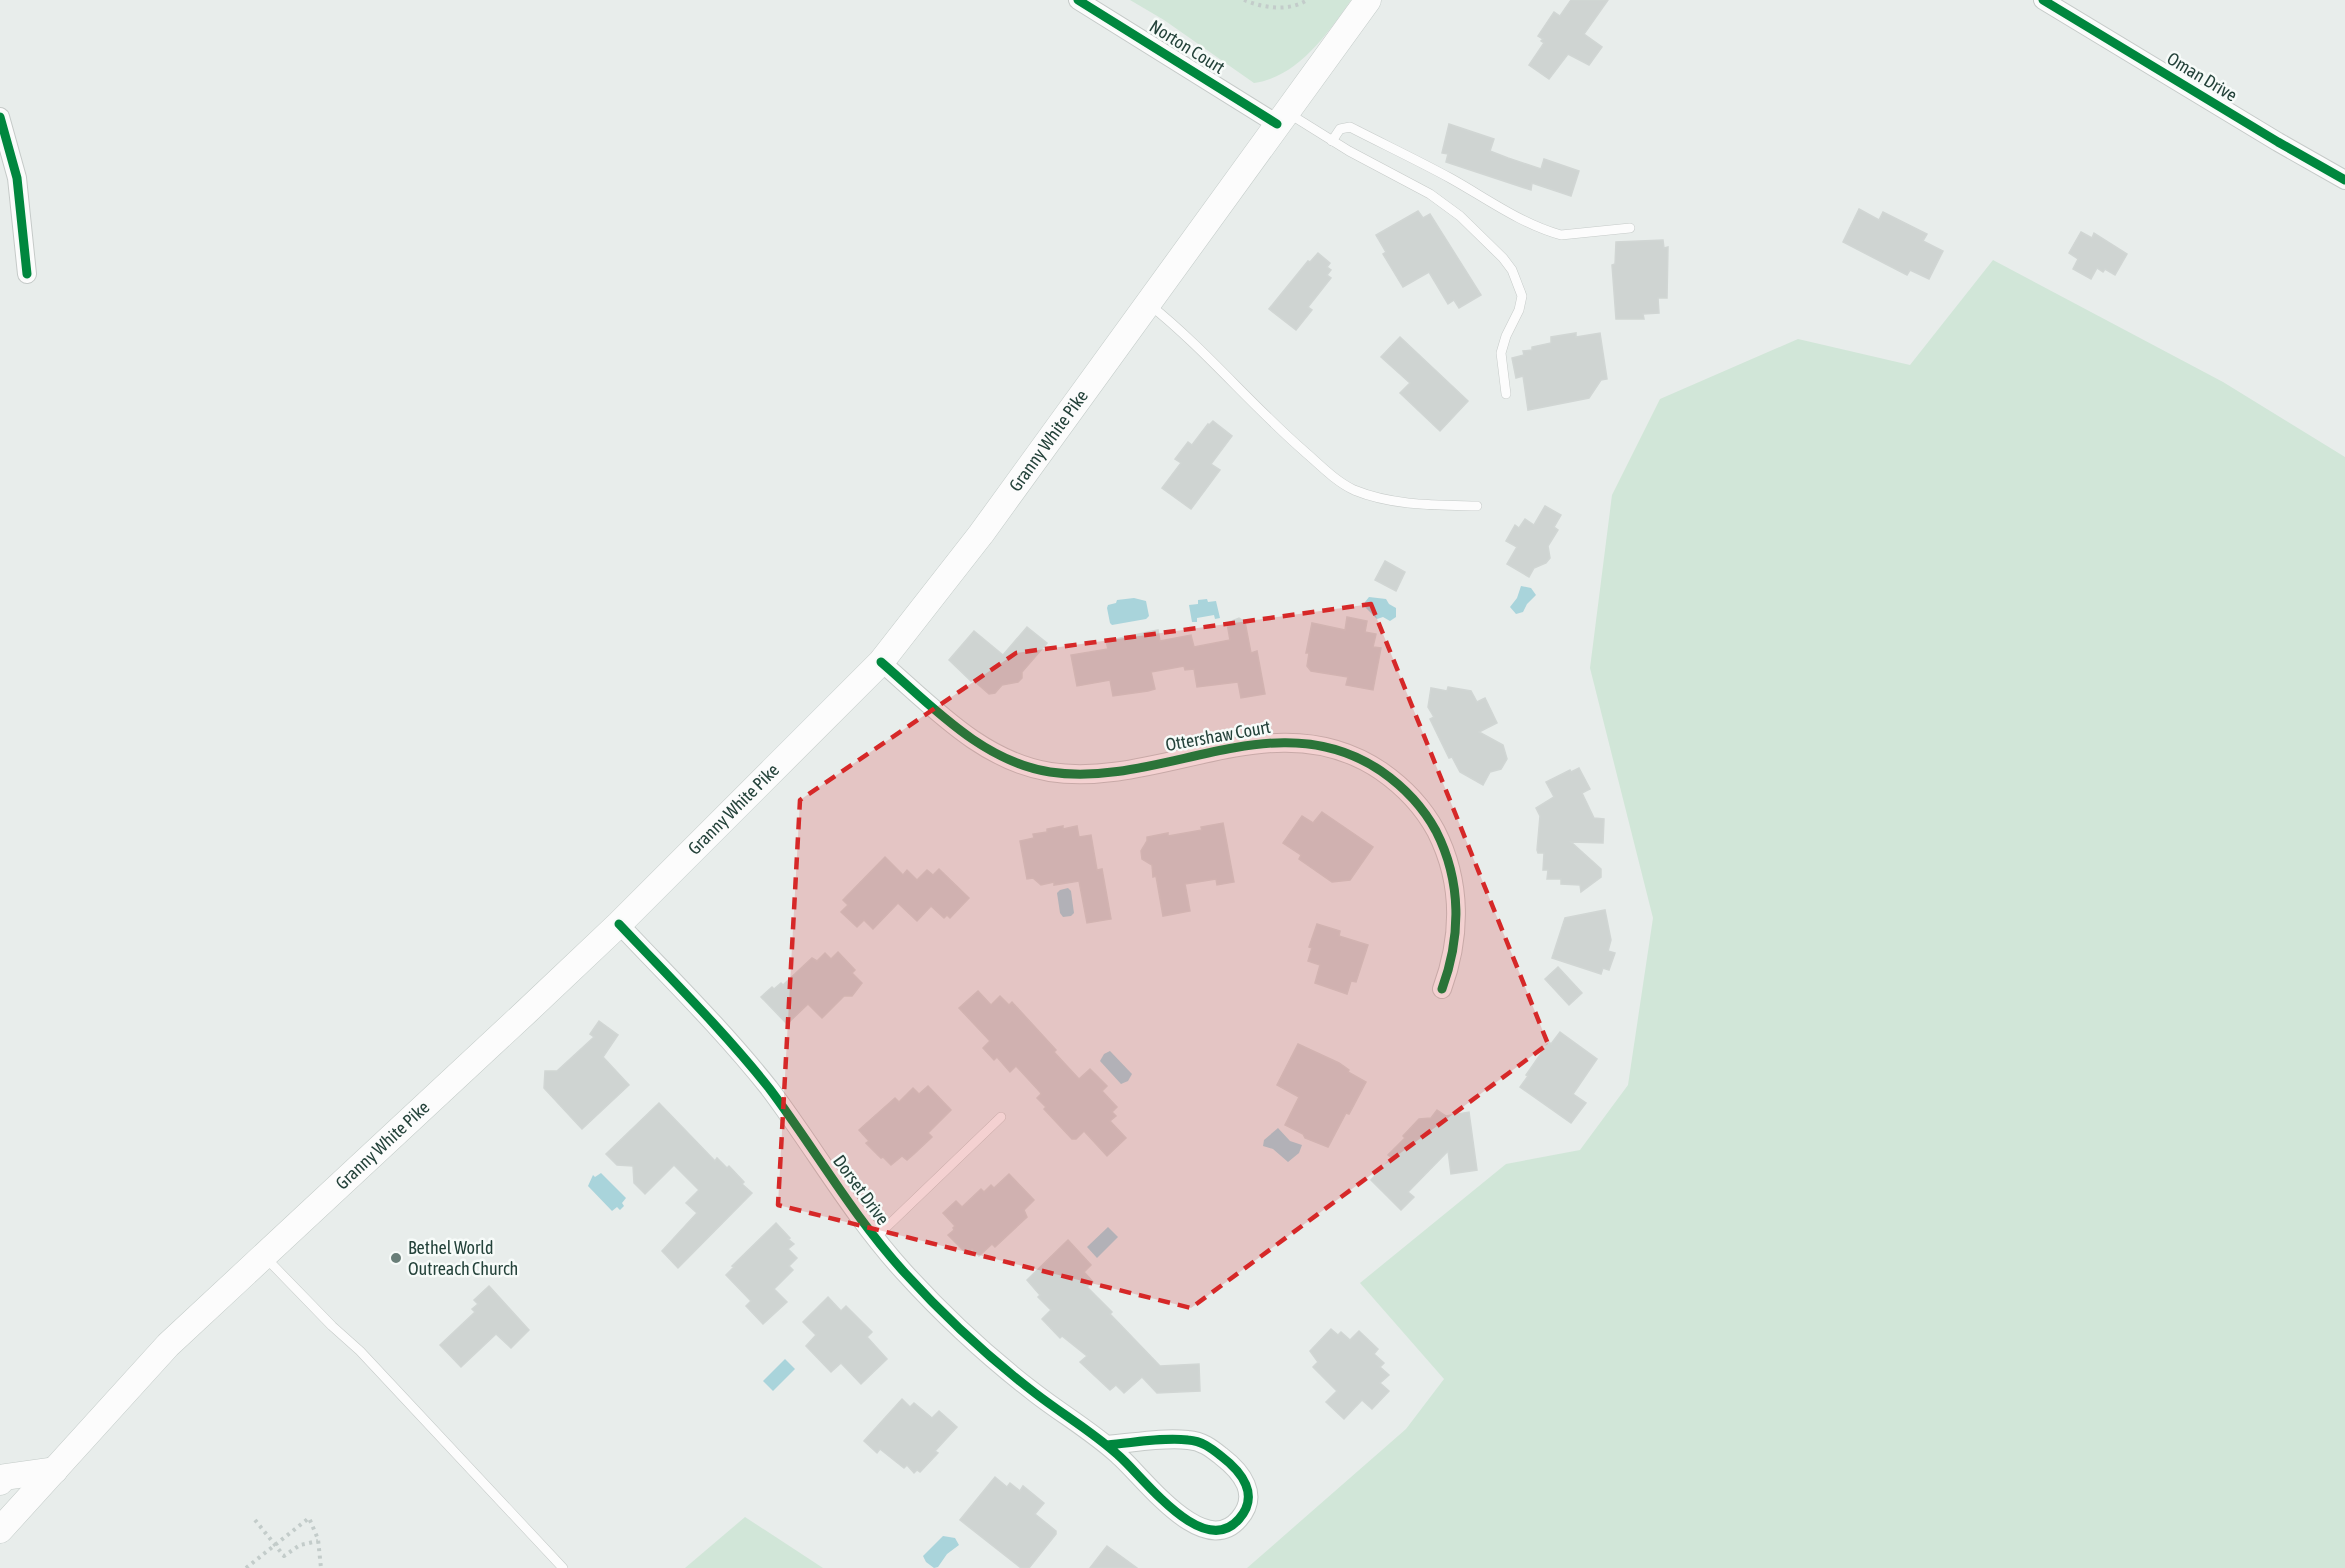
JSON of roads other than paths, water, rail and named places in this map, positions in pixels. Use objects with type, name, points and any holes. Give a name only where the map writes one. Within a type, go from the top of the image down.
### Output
[{"type":"main road","name":"Granny White Pike","points":[[0,1530],[168,1345],[619,924],[881,662],[974,543],[1368,0]]},
{"type":"main road","points":[[0,1482],[5,1477],[55,1470]]},
{"type":"street","name":"Norton Court","points":[[1078,0],[1282,118]]},
{"type":"street","name":"Oman Drive","points":[[2043,0],[2345,180]]},
{"type":"street","points":[[0,117],[17,178],[27,274]]},
{"type":"street","name":"Ottershaw Court","points":[[881,662],[968,737],[987,749],[1027,766],[1048,771],[1070,774],[1103,773],[1277,742],[1298,742],[1328,747],[1357,757],[1375,767],[1392,778],[1420,808],[1437,834],[1449,862],[1456,902],[1456,937],[1454,952],[1442,989]]},
{"type":"street","name":"Dorset Drive","points":[[619,924],[755,1071],[875,1238],[905,1273],[969,1338],[1035,1393],[1107,1445],[1155,1494],[1201,1528],[1224,1529],[1235,1523],[1244,1511],[1248,1497],[1245,1480],[1236,1468],[1205,1444],[1176,1439],[1107,1445]]},
{"type":"lane","points":[[1282,118],[1412,183],[1443,203],[1489,244],[1512,270],[1522,296],[1519,310],[1506,336],[1501,353],[1506,394]]},
{"type":"lane","points":[[1332,141],[1340,129],[1350,127],[1450,178],[1500,207],[1561,235],[1630,228]]},
{"type":"lane","points":[[1148,303],[1180,331],[1264,416],[1344,484],[1361,492],[1398,501],[1432,505],[1477,506]]},
{"type":"lane","points":[[875,1238],[1001,1117]]},
{"type":"lane","points":[[263,1255],[332,1326],[360,1351],[563,1568]]},
{"type":"water","points":[[1521,586],[1531,588],[1536,595],[1523,612],[1516,614],[1510,607],[1517,598]]},
{"type":"water","points":[[1369,597],[1386,599],[1396,608],[1396,617],[1390,621],[1383,617],[1377,619],[1365,607],[1365,602]]},
{"type":"water","points":[[1134,598],[1146,601],[1149,616],[1146,619],[1112,625],[1108,605],[1116,603],[1117,600]]},
{"type":"water","points":[[1207,599],[1208,602],[1216,601],[1220,618],[1215,619],[1214,615],[1197,618],[1197,622],[1192,622],[1189,605],[1198,604],[1198,600]]},
{"type":"water","points":[[1068,888],[1071,891],[1074,913],[1063,917],[1060,913],[1057,893]]},
{"type":"water","points":[[1110,1051],[1132,1074],[1128,1081],[1121,1084],[1100,1061],[1104,1054]]},
{"type":"water","points":[[1278,1128],[1290,1141],[1302,1145],[1299,1153],[1288,1162],[1273,1149],[1263,1146],[1264,1140]]},
{"type":"water","points":[[601,1173],[626,1198],[620,1210],[617,1207],[612,1211],[588,1186],[593,1175],[595,1177]]},
{"type":"water","points":[[1108,1227],[1118,1237],[1097,1258],[1087,1247]]},
{"type":"water","points":[[785,1359],[795,1369],[773,1391],[763,1381]]},
{"type":"water","points":[[943,1536],[955,1538],[959,1545],[947,1554],[938,1567],[934,1568],[926,1562],[923,1556]]},
{"type":"place","name":"Bethel World Outreach Church","points":[[396,1258]]}]
